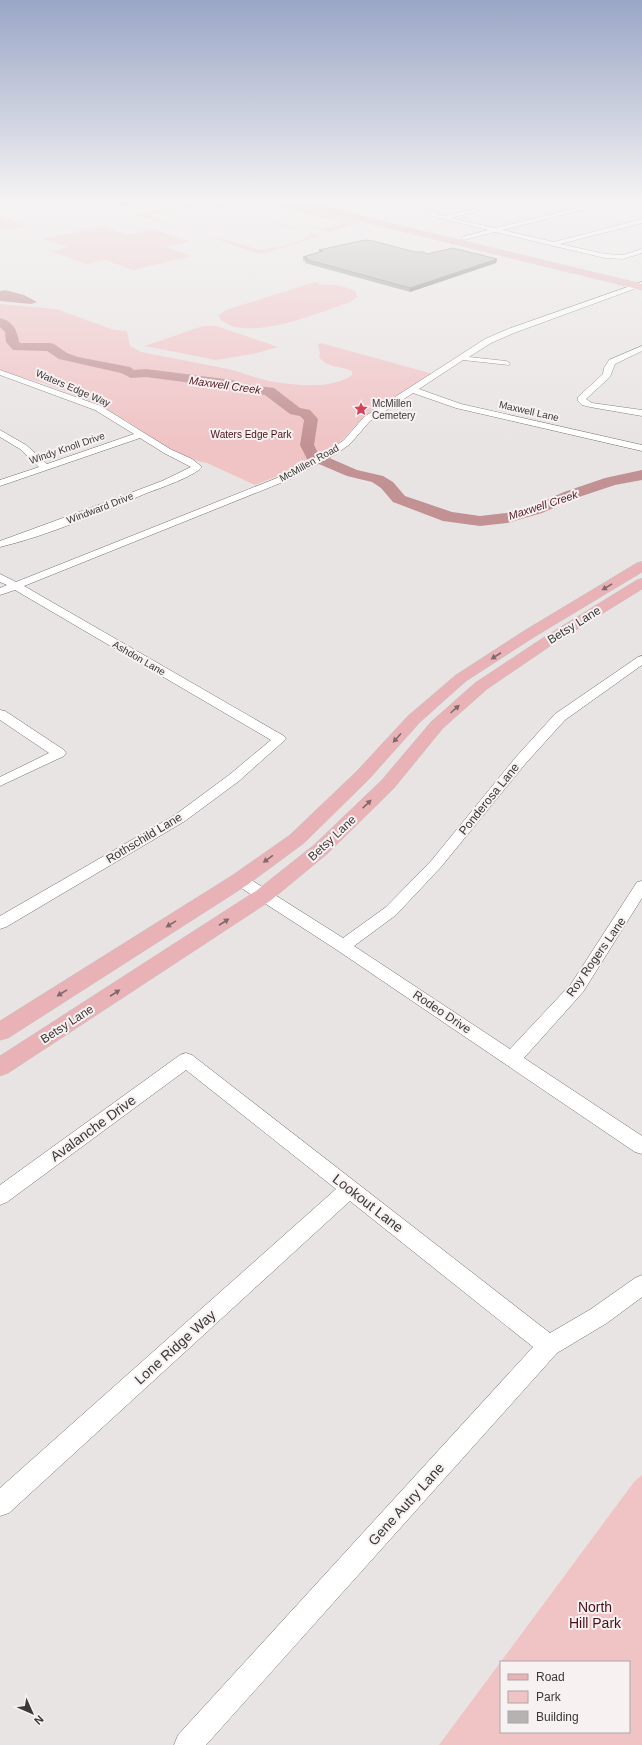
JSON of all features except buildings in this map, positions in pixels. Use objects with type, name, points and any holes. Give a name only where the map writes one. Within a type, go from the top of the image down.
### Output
[{"type":"main road","points":[[630,282],[641,285]]},
{"type":"main road","name":"Betsy Lane","points":[[0,1032],[240,880],[297,839],[363,776],[414,719],[462,678],[529,634],[642,571]]},
{"type":"main road","name":"Betsy Lane","points":[[0,1067],[263,896],[321,849],[388,784],[437,725],[481,686],[548,641],[642,571]]},
{"type":"street","name":"McMillen Road","points":[[0,592],[285,478],[347,442],[367,420],[488,341],[511,331],[641,285]]},
{"type":"street","points":[[641,349],[612,362],[608,368],[607,375],[581,399],[590,405],[642,413]]},
{"type":"street","points":[[462,358],[506,363]]},
{"type":"street","name":"Waters Edge Way","points":[[0,372],[98,408],[167,451],[189,461],[197,468]]},
{"type":"street","name":"Maxwell Lane","points":[[413,390],[459,406],[642,448]]},
{"type":"street","points":[[0,433],[23,447],[45,467]]},
{"type":"street","name":"Windy Knoll Drive","points":[[0,482],[141,435]]},
{"type":"street","name":"Windward Drive","points":[[0,544],[38,532],[124,499],[197,468]]},
{"type":"street","name":"Ashdon Lane","points":[[0,577],[279,739]]},
{"type":"street","name":"Ponderosa Lane","points":[[343,946],[391,911],[436,864],[521,760],[560,717],[639,666]]},
{"type":"street","points":[[0,714],[59,753],[0,782]]},
{"type":"street","name":"Rothschild Lane","points":[[3,917],[180,818],[234,778],[279,739]]},
{"type":"street","name":"Rodeo Drive","points":[[240,880],[343,946],[642,1146]]},
{"type":"street","name":"Roy Rogers Lane","points":[[512,1059],[577,988],[642,886]]},
{"type":"street","name":"Lookout Lane","points":[[186,1060],[550,1346]]},
{"type":"street","name":"Avalanche Drive","points":[[0,1196],[186,1060]]},
{"type":"street","name":"Lone Ridge Way","points":[[0,1504],[350,1189]]},
{"type":"street","name":"Gene Autry Lane","points":[[188,1745],[550,1346],[599,1316],[642,1285]]},
{"type":"green space","points":[[314,282],[320,283],[317,285],[342,286],[356,292],[357,297],[350,302],[303,318],[284,324],[265,327],[247,328],[232,326],[220,319],[219,315],[226,310]]},
{"type":"green space","name":"Waters Edge Park","points":[[0,304],[56,309],[114,330],[127,331],[130,346],[141,352],[228,369],[278,383],[323,385],[344,380],[352,375],[352,371],[348,369],[330,365],[322,361],[319,357],[320,354],[318,344],[321,343],[433,374],[365,417],[340,442],[327,451],[297,468],[255,485],[207,463],[194,460],[170,449],[127,421],[88,400],[46,384],[0,371]]},
{"type":"green space","points":[[203,326],[216,326],[278,347],[253,354],[216,360],[145,346]]},
{"type":"green space","name":"North Hill Park","points":[[642,1475],[642,1745],[439,1745],[500,1663],[500,1733],[630,1733],[630,1661],[501,1661],[634,1482]]},
{"type":"shaded area","points":[[5,290],[24,295],[37,302],[31,304],[0,301],[0,291]]},
{"type":"waterway","name":"Maxwell Creek","points":[[0,322],[6,325],[10,330],[12,342],[17,347],[50,347],[63,356],[125,370],[131,374],[146,373],[233,384],[239,388],[269,391],[295,411],[305,413],[311,419],[307,445],[312,456],[352,473],[377,479],[387,485],[399,499],[449,517],[480,521],[507,518],[536,510],[570,495],[611,481],[642,475]]},
{"type":"place","name":"McMillen Cemetery","points":[[361,409]]}]
